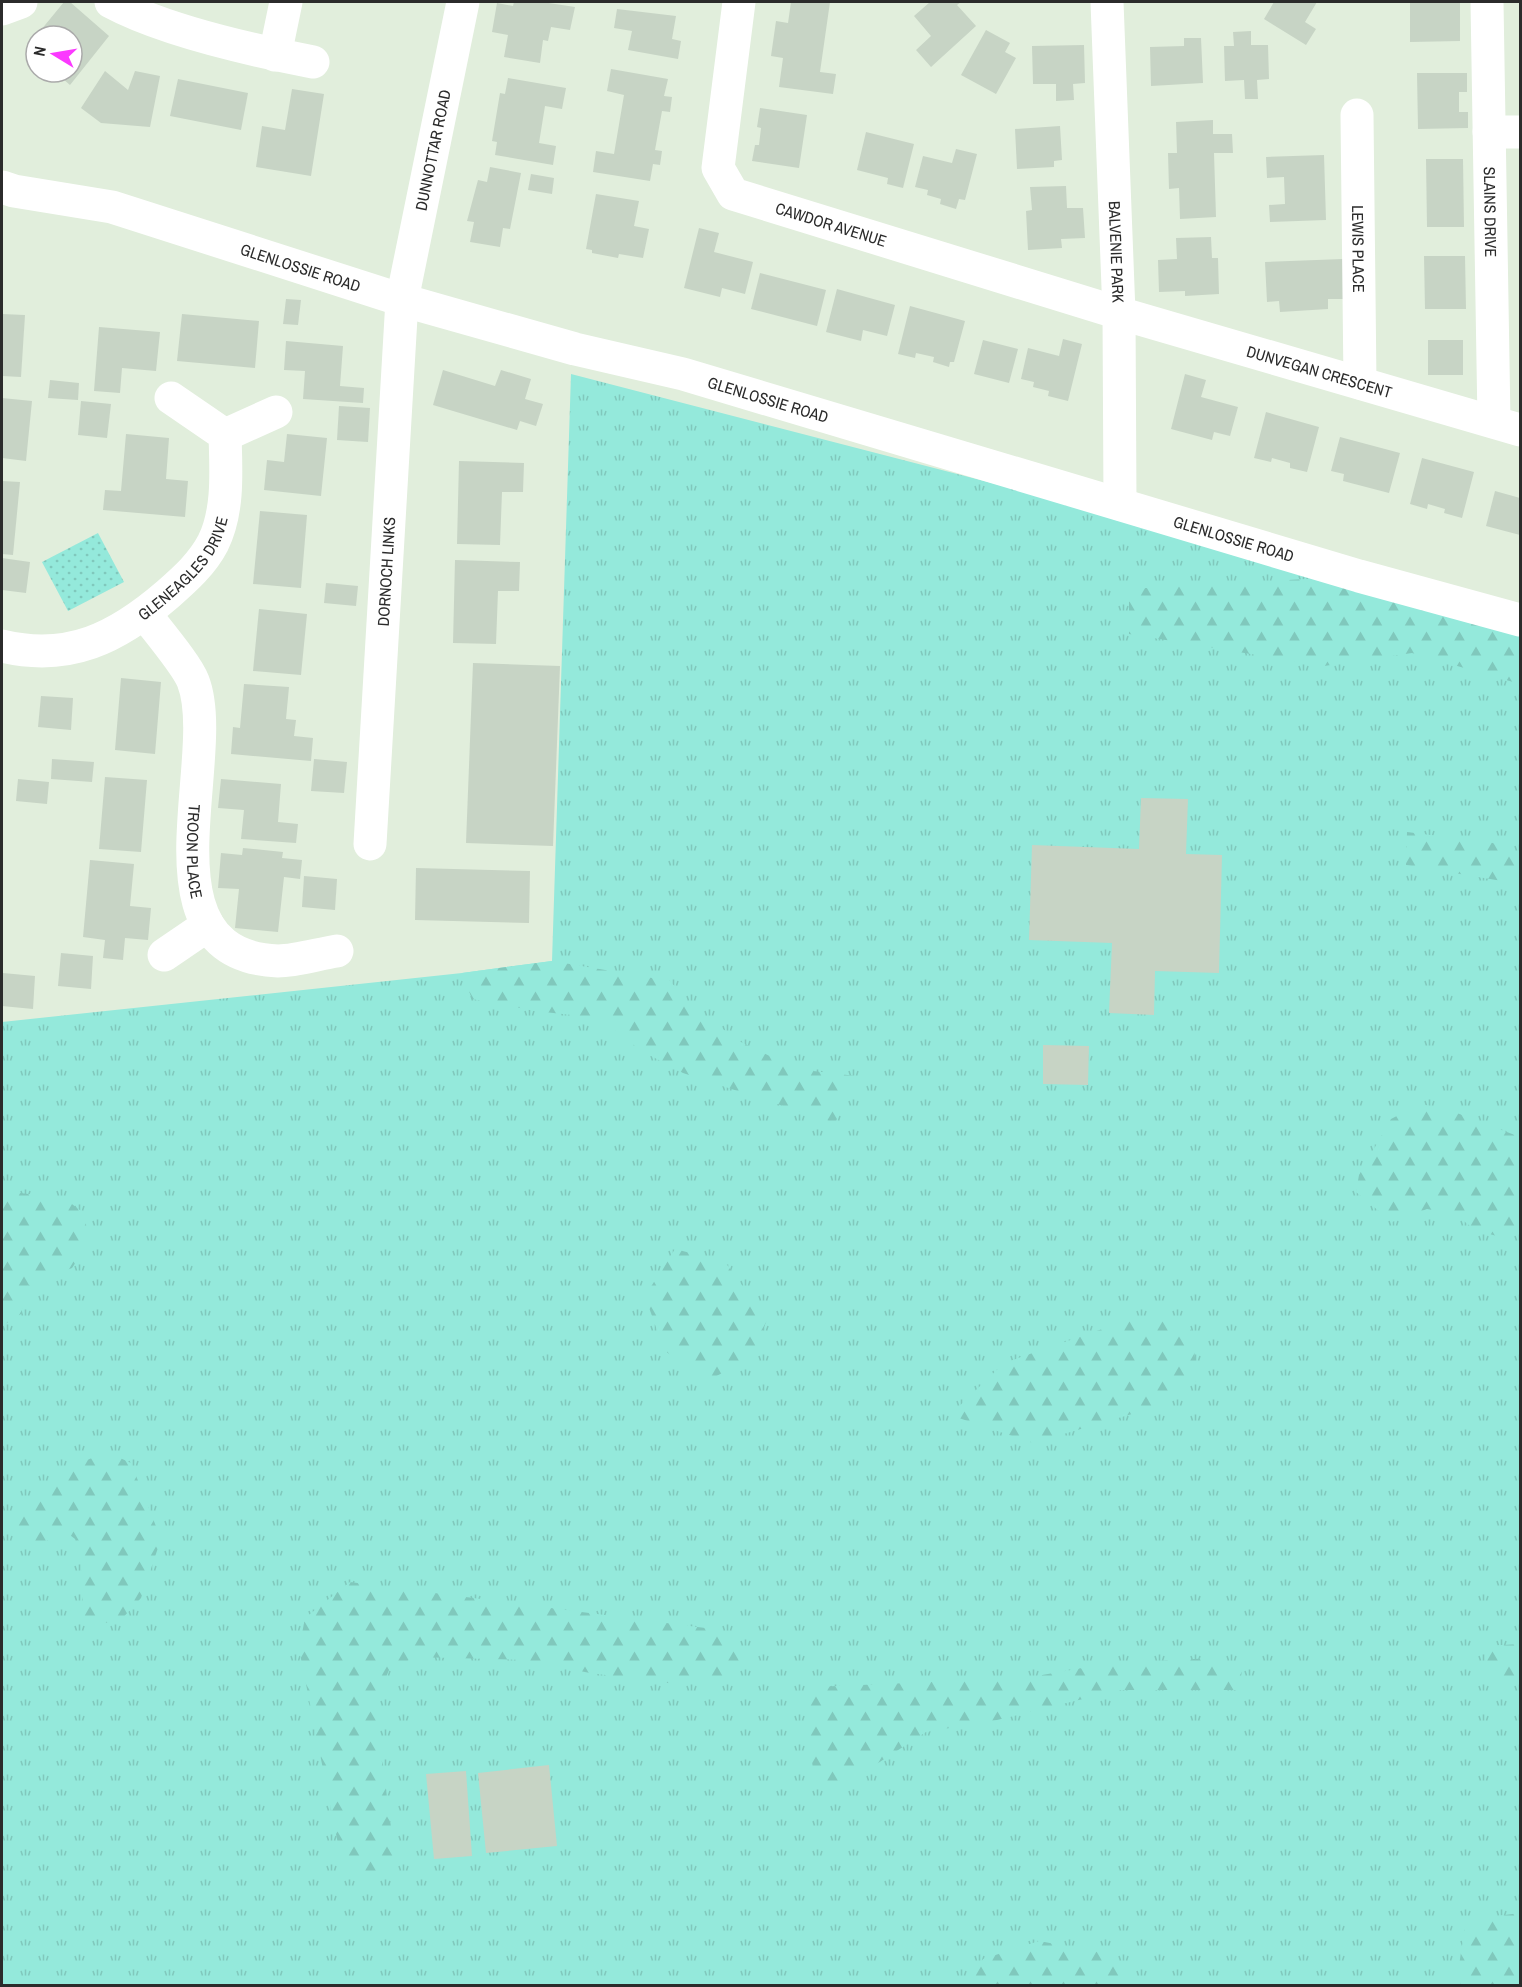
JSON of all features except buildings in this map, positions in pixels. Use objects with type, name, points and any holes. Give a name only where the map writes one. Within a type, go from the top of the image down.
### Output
[{"type":"street","points":[[2,9],[21,2]]},
{"type":"street","points":[[111,2],[138,17],[275,55],[313,62]]},
{"type":"street","points":[[275,55],[286,2]]},
{"type":"street","name":"DUNNOTTAR ROAD","points":[[402,300],[463,2]]},
{"type":"street","name":"CAWDOR AVENUE","points":[[739,2],[718,168],[733,194],[1119,313]]},
{"type":"street","name":"BALVENIE PARK","points":[[1107,2],[1119,313],[1120,504]]},
{"type":"street","name":"SLAINS DRIVE","points":[[1486,2],[1505,132],[1507,426]]},
{"type":"street","name":"LEWIS PLACE","points":[[1357,115],[1360,383]]},
{"type":"street","name":"GLENLOSSIE ROAD","points":[[6,190],[112,207],[402,300],[575,349],[683,374],[1359,576],[1521,620]]},
{"type":"street","name":"DORNOCH LINKS","points":[[370,844],[402,300]]},
{"type":"street","name":"DUNVEGAN CRESCENT","points":[[1119,313],[1507,426]]},
{"type":"street","points":[[171,398],[225,435],[276,412]]},
{"type":"street","name":"GLENEAGLES DRIVE","points":[[2,646],[51,652],[74,649],[100,640],[145,614],[194,570],[214,542],[226,494],[225,435]]},
{"type":"street","name":"TROON PLACE","points":[[145,614],[193,681],[200,727],[191,832],[194,885],[208,925],[224,944],[245,954],[278,961],[337,951]]},
{"type":"street","points":[[164,955],[208,925]]},
{"type":"green space","points":[[571,374],[1520,620],[1520,1985],[2,1985],[2,1022],[462,973],[552,961]]},
{"type":"green space","points":[[98,533],[124,582],[68,611],[42,562]]},
{"type":"green space","points":[[1359,576],[1520,620],[1520,684],[1412,653],[1324,666],[1129,634],[1129,589]]},
{"type":"green space","points":[[1407,832],[1493,843],[1520,855],[1520,884],[1406,865]]},
{"type":"green space","points":[[552,961],[670,981],[693,1008],[741,1042],[796,1069],[856,1076],[835,1123],[683,1073],[640,1050],[599,1018],[535,1011],[472,999],[462,973]]},
{"type":"green space","points":[[1420,1104],[1449,1110],[1520,1137],[1520,1229],[1504,1238],[1475,1230],[1455,1214],[1427,1209],[1392,1222],[1356,1192],[1359,1175],[1391,1119]]},
{"type":"green space","points":[[2,1191],[64,1198],[85,1214],[88,1244],[72,1268],[27,1286],[21,1314],[2,1326]]},
{"type":"green space","points":[[675,1249],[725,1262],[767,1320],[751,1358],[705,1382],[664,1350],[645,1296]]},
{"type":"green space","points":[[1140,1316],[1191,1328],[1198,1380],[1149,1409],[1033,1443],[950,1415],[1004,1363]]},
{"type":"green space","points":[[107,1452],[131,1463],[161,1539],[141,1598],[118,1623],[85,1622],[81,1586],[83,1545],[62,1529],[35,1550],[18,1544],[15,1514],[62,1470]]},
{"type":"green space","points":[[350,1582],[713,1629],[735,1639],[739,1661],[721,1678],[676,1684],[590,1673],[524,1660],[415,1657],[389,1670],[374,1705],[396,1863],[375,1880],[344,1874],[299,1649],[305,1618]]},
{"type":"green space","points":[[1520,1644],[1520,1677],[1486,1679],[1486,1646]]},
{"type":"green space","points":[[1212,1658],[1242,1670],[1239,1690],[1120,1690],[997,1720],[926,1732],[855,1778],[815,1785],[805,1706],[814,1687],[1025,1678],[1105,1664]]},
{"type":"green space","points":[[1520,1913],[1520,1985],[1461,1985],[1458,1972],[1466,1920]]},
{"type":"green space","points":[[1039,1941],[1104,1953],[1124,1972],[1123,1985],[969,1985],[983,1959]]}]
